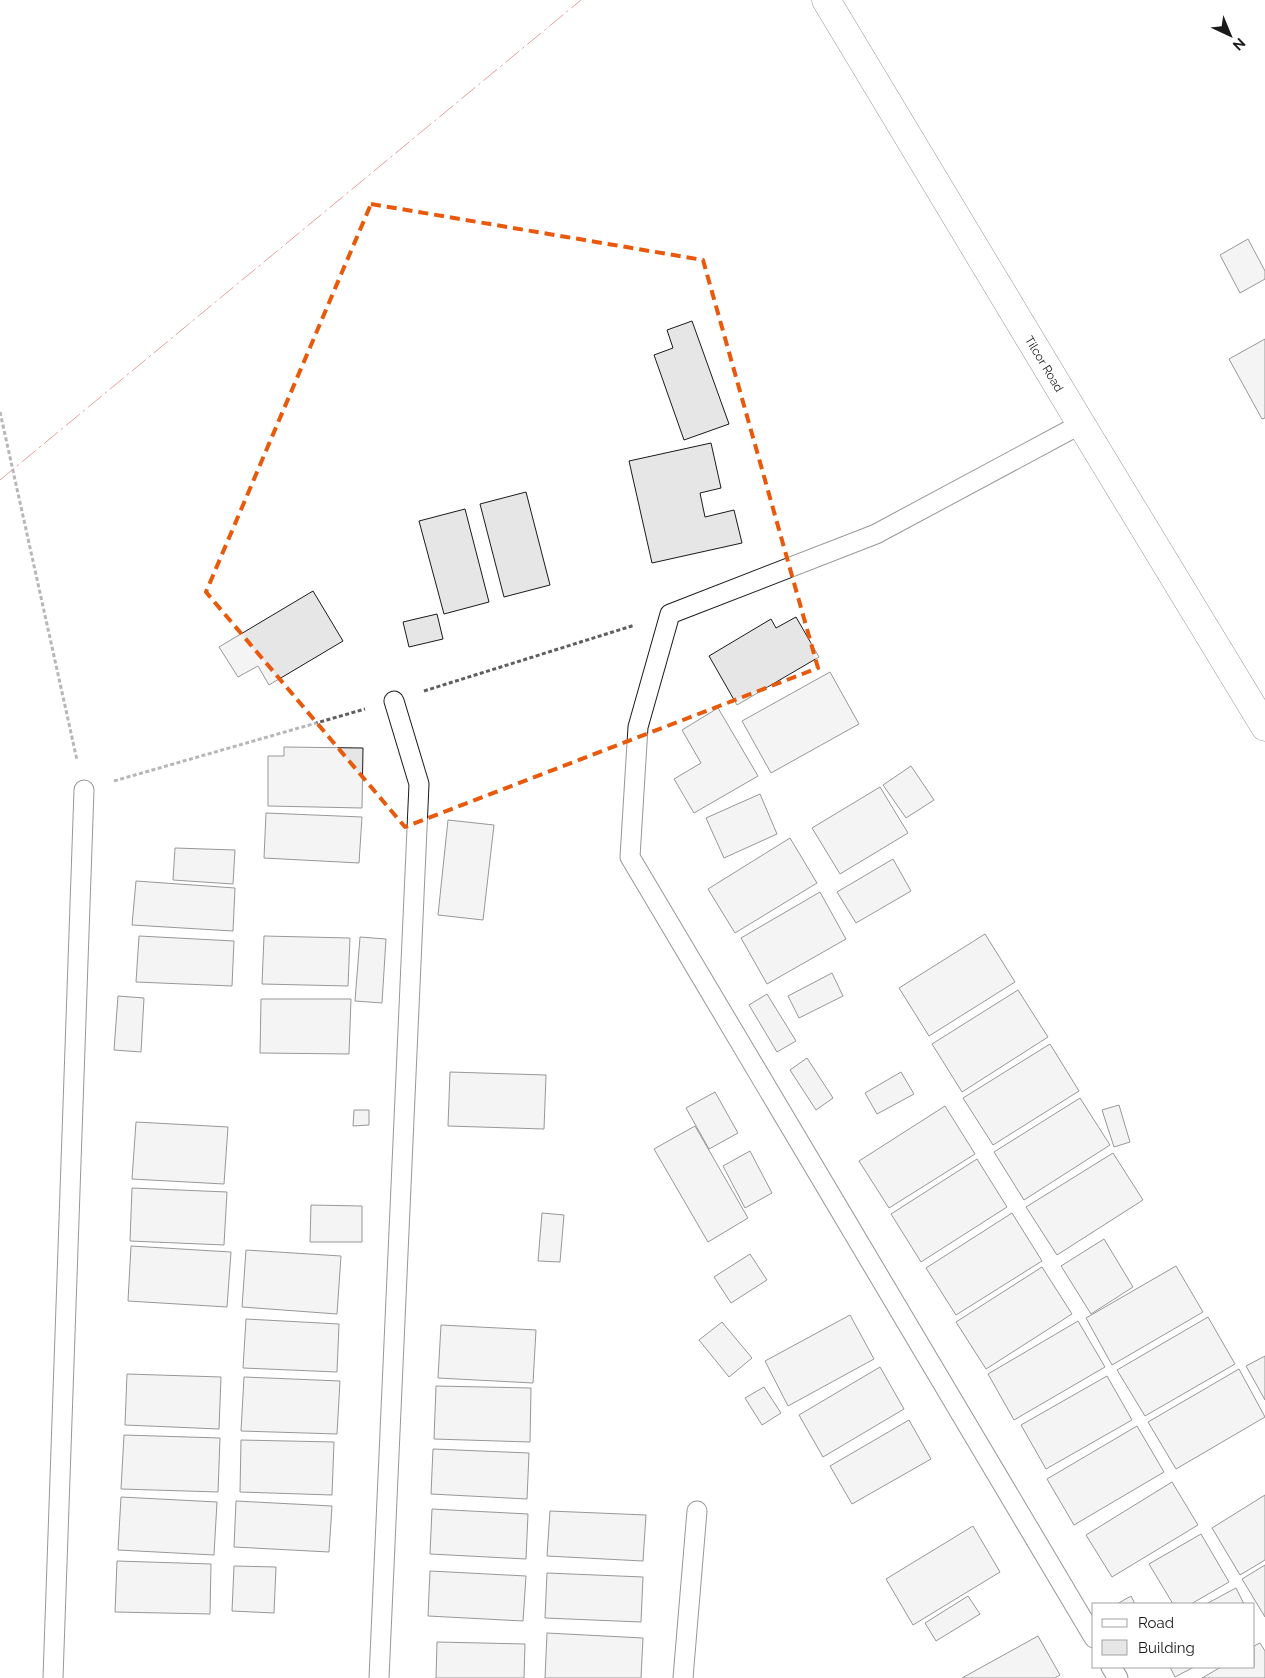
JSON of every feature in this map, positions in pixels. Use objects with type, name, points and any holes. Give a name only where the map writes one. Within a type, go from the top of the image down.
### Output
[{"type":"street","name":"Tilcor Road","points":[[826,0],[1265,727]]},
{"type":"lane","points":[[1081,424],[876,534],[670,614],[638,727],[630,857],[1092,1635]]},
{"type":"lane","points":[[379,1678],[419,784],[394,701]]},
{"type":"lane","points":[[53,1678],[84,790]]},
{"type":"lane","points":[[682,1678],[697,1511]]},
{"type":"path","points":[[0,412],[84,790]]},
{"type":"highlighted area","points":[[371,204],[703,260],[818,668],[405,827],[206,592]]},
{"type":"building","points":[[1248,239],[1265,271],[1265,279],[1240,293],[1220,255]]},
{"type":"building","points":[[692,321],[729,424],[684,440],[654,355],[673,348],[667,330]]},
{"type":"building","points":[[1265,339],[1265,418],[1262,419],[1229,359]]},
{"type":"building","points":[[711,443],[721,488],[700,493],[705,517],[734,510],[742,543],[652,563],[629,461]]},
{"type":"building","points":[[526,492],[550,585],[504,597],[480,504]]},
{"type":"building","points":[[465,509],[489,602],[444,614],[419,521]]},
{"type":"building","points":[[313,591],[343,641],[269,685],[258,666],[238,677],[219,647]]},
{"type":"building","points":[[437,614],[443,639],[409,647],[403,622]]},
{"type":"building","points":[[796,617],[819,657],[737,705],[709,656],[771,619],[776,628]]},
{"type":"building","points":[[830,672],[859,724],[771,773],[742,721]]},
{"type":"building","points":[[718,708],[758,776],[694,813],[674,779],[701,763],[682,730]]},
{"type":"building","points":[[284,747],[363,748],[362,808],[268,806],[268,756],[284,756]]},
{"type":"building","points":[[911,766],[934,800],[906,818],[883,785]]},
{"type":"building","points":[[880,787],[908,833],[840,874],[812,828]]},
{"type":"building","points":[[760,794],[777,834],[724,858],[706,818]]},
{"type":"building","points":[[266,813],[362,817],[359,863],[264,858]]},
{"type":"building","points":[[448,820],[494,825],[483,920],[438,915]]},
{"type":"building","points":[[790,838],[817,883],[735,933],[708,889]]},
{"type":"building","points":[[175,848],[235,850],[233,884],[173,880]]},
{"type":"building","points":[[893,859],[911,891],[856,923],[837,892]]},
{"type":"building","points":[[136,881],[235,888],[233,931],[132,925]]},
{"type":"building","points":[[820,892],[846,939],[767,984],[741,938]]},
{"type":"building","points":[[985,934],[1015,982],[929,1036],[899,988]]},
{"type":"building","points":[[139,936],[234,941],[232,986],[136,982]]},
{"type":"building","points":[[264,936],[350,938],[348,986],[262,984]]},
{"type":"building","points":[[360,937],[386,939],[382,1003],[355,1001]]},
{"type":"building","points":[[832,973],[843,996],[799,1018],[788,996]]},
{"type":"building","points":[[1018,990],[1048,1037],[962,1092],[932,1044]]},
{"type":"building","points":[[767,994],[796,1041],[777,1052],[749,1005]]},
{"type":"building","points":[[118,996],[144,998],[141,1052],[114,1050]]},
{"type":"building","points":[[261,999],[351,999],[349,1054],[260,1053]]},
{"type":"building","points":[[1050,1044],[1079,1091],[993,1145],[963,1098]]},
{"type":"building","points":[[807,1058],[833,1098],[816,1110],[790,1070]]},
{"type":"building","points":[[450,1072],[546,1075],[544,1129],[448,1126]]},
{"type":"building","points":[[901,1072],[914,1094],[877,1114],[865,1093]]},
{"type":"building","points":[[715,1092],[738,1133],[709,1149],[686,1108]]},
{"type":"building","points":[[1080,1098],[1110,1145],[1024,1200],[994,1152]]},
{"type":"building","points":[[1119,1105],[1130,1142],[1114,1147],[1102,1110]]},
{"type":"building","points":[[945,1106],[975,1154],[889,1208],[859,1161]]},
{"type":"building","points":[[354,1110],[369,1110],[369,1125],[353,1126]]},
{"type":"building","points":[[136,1122],[228,1127],[224,1184],[132,1179]]},
{"type":"building","points":[[695,1126],[748,1218],[708,1242],[654,1149]]},
{"type":"building","points":[[750,1151],[772,1193],[745,1208],[723,1166]]},
{"type":"building","points":[[1113,1153],[1143,1200],[1057,1255],[1026,1207]]},
{"type":"building","points":[[977,1159],[1007,1207],[921,1262],[891,1214]]},
{"type":"building","points":[[132,1188],[227,1192],[224,1245],[130,1241]]},
{"type":"building","points":[[311,1205],[362,1206],[362,1242],[310,1242]]},
{"type":"building","points":[[542,1213],[564,1215],[560,1262],[538,1261]]},
{"type":"building","points":[[1012,1213],[1042,1261],[956,1315],[926,1268]]},
{"type":"building","points":[[1104,1239],[1133,1287],[1091,1314],[1061,1266]]},
{"type":"building","points":[[131,1246],[231,1252],[227,1307],[128,1301]]},
{"type":"building","points":[[246,1250],[341,1256],[337,1314],[242,1307]]},
{"type":"building","points":[[750,1254],[767,1280],[731,1303],[714,1277]]},
{"type":"building","points":[[1176,1266],[1203,1312],[1112,1365],[1086,1318]]},
{"type":"building","points":[[1042,1267],[1072,1314],[986,1369],[956,1322]]},
{"type":"building","points":[[850,1315],[874,1359],[788,1406],[765,1361]]},
{"type":"building","points":[[1208,1317],[1235,1364],[1145,1416],[1117,1370]]},
{"type":"building","points":[[246,1319],[339,1324],[337,1372],[243,1368]]},
{"type":"building","points":[[1078,1321],[1105,1367],[1014,1420],[988,1374]]},
{"type":"building","points":[[722,1322],[752,1358],[729,1377],[699,1340]]},
{"type":"building","points":[[441,1325],[536,1330],[533,1383],[438,1378]]},
{"type":"building","points":[[1265,1356],[1265,1400],[1246,1366]]},
{"type":"building","points":[[880,1367],[904,1409],[823,1457],[799,1415]]},
{"type":"building","points":[[1239,1369],[1265,1417],[1176,1469],[1148,1422]]},
{"type":"building","points":[[127,1374],[221,1377],[219,1429],[125,1425]]},
{"type":"building","points":[[1107,1376],[1132,1420],[1046,1469],[1021,1425]]},
{"type":"building","points":[[244,1377],[340,1381],[337,1434],[241,1431]]},
{"type":"building","points":[[436,1386],[531,1388],[530,1442],[434,1439]]},
{"type":"building","points":[[764,1387],[781,1413],[762,1425],[745,1398]]},
{"type":"building","points":[[909,1420],[931,1459],[852,1504],[830,1466]]},
{"type":"building","points":[[1137,1426],[1164,1472],[1074,1525],[1047,1479]]},
{"type":"building","points":[[124,1435],[220,1438],[218,1492],[121,1489]]},
{"type":"building","points":[[241,1440],[334,1442],[332,1495],[240,1492]]},
{"type":"building","points":[[433,1449],[529,1453],[527,1499],[431,1494]]},
{"type":"building","points":[[1172,1482],[1198,1525],[1112,1577],[1086,1535]]},
{"type":"building","points":[[1265,1495],[1265,1560],[1240,1575],[1212,1528]]},
{"type":"building","points":[[121,1497],[217,1502],[214,1555],[118,1550]]},
{"type":"building","points":[[236,1501],[332,1506],[329,1552],[234,1547]]},
{"type":"building","points":[[432,1509],[528,1514],[526,1559],[430,1554]]},
{"type":"building","points":[[550,1511],[646,1515],[643,1561],[547,1556]]},
{"type":"building","points":[[973,1526],[1000,1572],[913,1625],[886,1579]]},
{"type":"building","points":[[1201,1534],[1229,1582],[1193,1603],[1172,1603],[1149,1564]]},
{"type":"building","points":[[117,1561],[211,1564],[210,1614],[115,1612]]},
{"type":"building","points":[[1265,1565],[1265,1617],[1242,1579]]},
{"type":"building","points":[[234,1566],[276,1567],[274,1613],[232,1611]]},
{"type":"building","points":[[430,1571],[526,1576],[523,1621],[428,1616]]},
{"type":"building","points":[[547,1573],[643,1577],[641,1622],[545,1618]]},
{"type":"building","points":[[1236,1588],[1244,1603],[1208,1603]]},
{"type":"building","points":[[968,1596],[980,1614],[936,1641],[925,1623]]},
{"type":"building","points":[[1131,1596],[1134,1603],[1119,1603]]},
{"type":"building","points":[[547,1633],[643,1638],[641,1678],[545,1678]]},
{"type":"building","points":[[1038,1636],[1060,1675],[1055,1678],[962,1678]]},
{"type":"building","points":[[437,1642],[525,1644],[524,1678],[436,1678]]},
{"type":"building","points":[[1260,1643],[1265,1651],[1265,1678],[1202,1678],[1219,1668],[1255,1668],[1255,1646]]},
{"type":"building","points":[[1170,1668],[1192,1668],[1175,1677]]},
{"type":"power","points":[[0,480],[581,0]]}]
